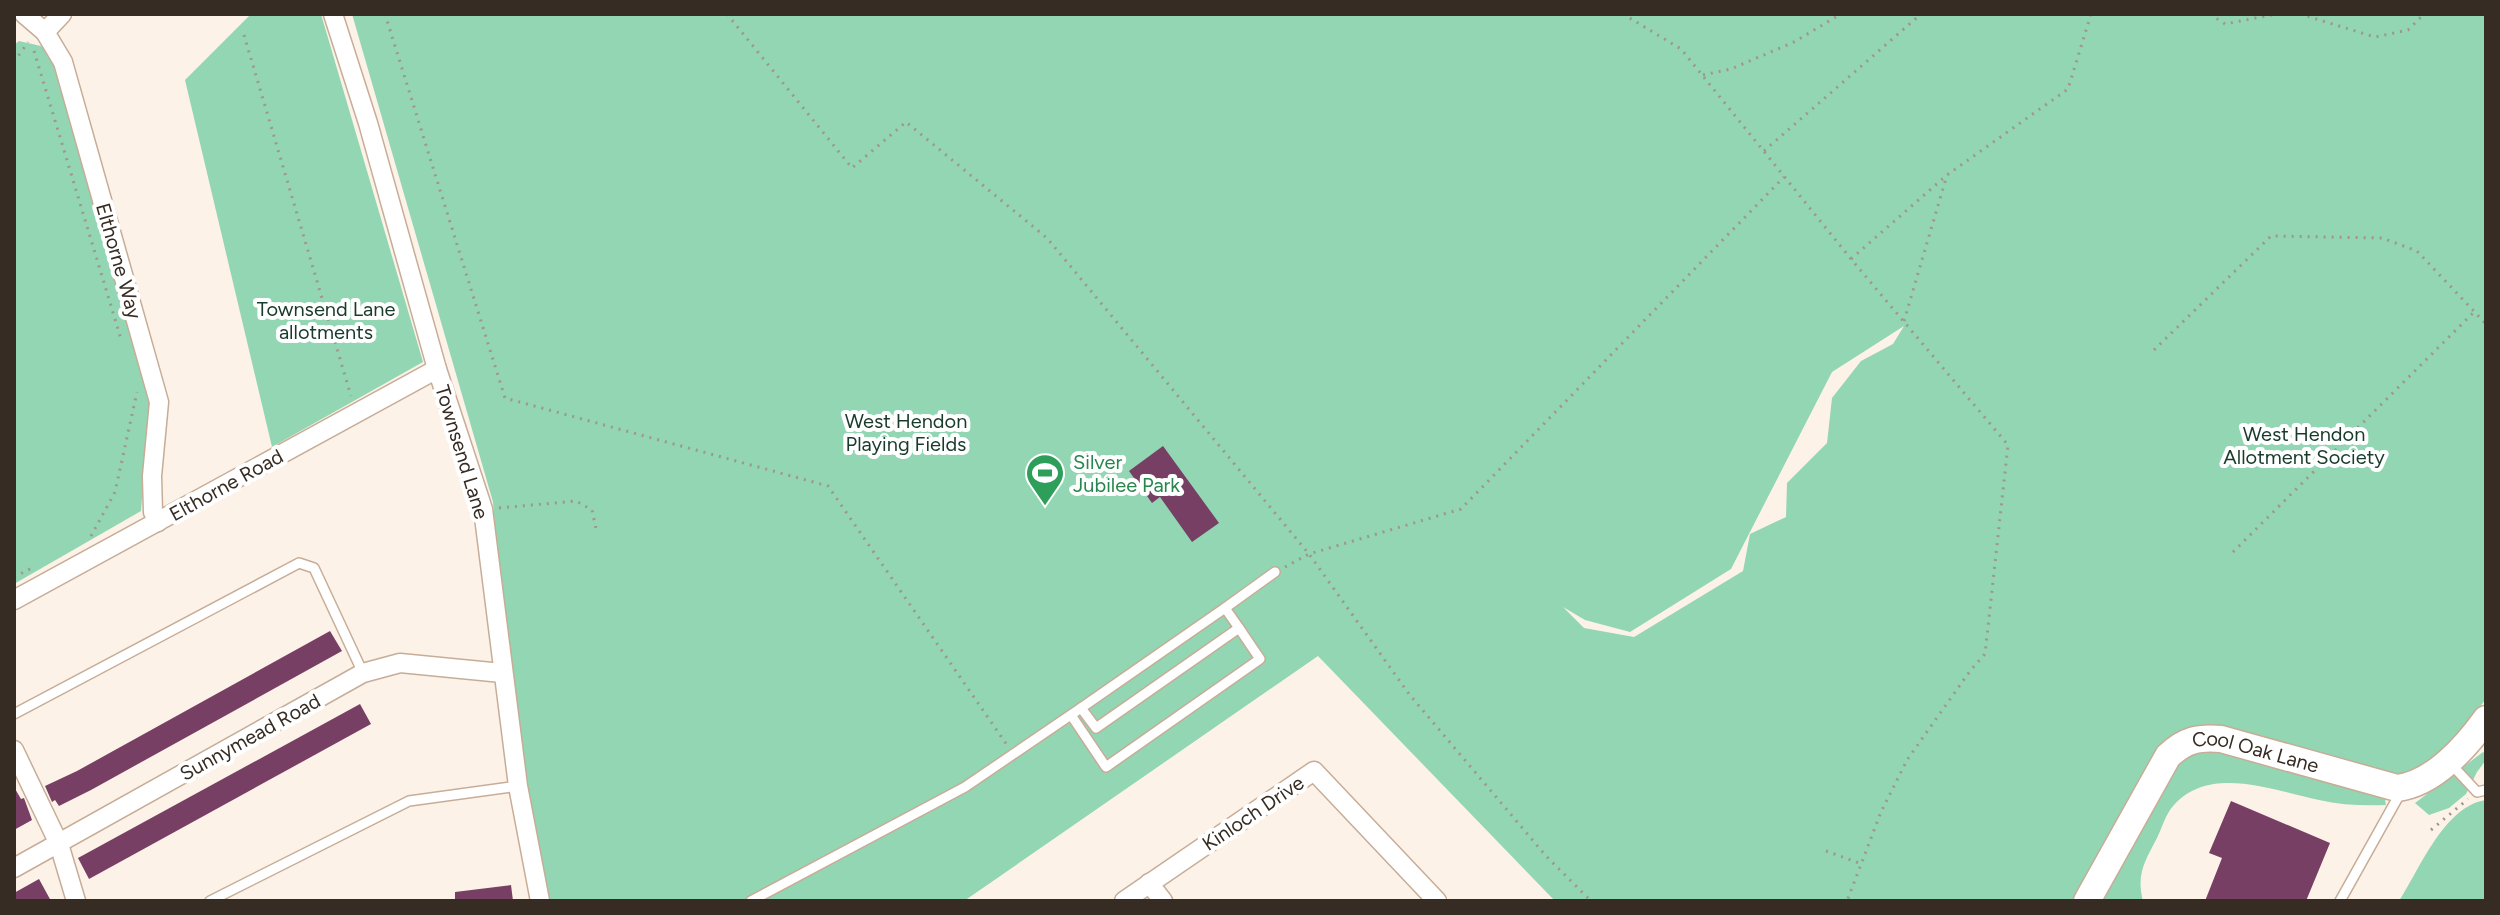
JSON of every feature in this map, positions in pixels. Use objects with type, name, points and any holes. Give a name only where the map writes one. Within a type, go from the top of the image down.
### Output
[{"type":"street","points":[[35,26],[62,14]]},
{"type":"street","name":"Townsend Lane","points":[[333,14],[368,123],[437,369],[483,509],[518,786],[540,901]]},
{"type":"street","name":"Elthorne Way","points":[[35,26],[63,62],[159,402],[152,476],[153,512],[158,522]]},
{"type":"street","name":"Elthorne Road","points":[[14,600],[437,369]]},
{"type":"street","name":"Sunnymead Road","points":[[14,868],[363,673],[400,663],[502,673]]},
{"type":"street","points":[[2404,787],[2421,782],[2483,730]]},
{"type":"street","name":"Cool Oak Lane","points":[[2087,901],[2168,756],[2192,739],[2221,739],[2397,788],[2404,787]]},
{"type":"street","points":[[14,750],[59,844],[76,901]]},
{"type":"street","name":"Kinloch Drive","points":[[1124,901],[1314,771],[1437,901]]},
{"type":"street","points":[[1149,883],[1163,901]]},
{"type":"lane","points":[[14,714],[299,563],[314,568],[363,673]]},
{"type":"lane","points":[[751,901],[965,787],[1275,572]]},
{"type":"lane","points":[[1071,715],[1106,767],[1260,659],[1225,608]]},
{"type":"lane","points":[[1081,708],[1096,728],[1239,628]]},
{"type":"lane","points":[[2449,761],[2482,791]]},
{"type":"lane","points":[[210,901],[409,801],[518,786]]},
{"type":"lane","points":[[2340,901],[2404,787]]},
{"type":"path","points":[[385,14],[505,398],[828,486],[1013,754]]},
{"type":"path","points":[[727,14],[852,168],[906,122],[1047,238],[1309,554],[1409,694],[1546,856],[1591,901]]},
{"type":"path","points":[[1623,14],[1681,49],[1851,259],[2008,445],[1985,654],[1907,760],[1881,812],[1847,901]]},
{"type":"path","points":[[1702,75],[1731,69],[1794,42],[1841,14]]},
{"type":"path","points":[[1763,152],[1921,14]]},
{"type":"path","points":[[1851,259],[1947,175],[2068,89],[2091,14]]},
{"type":"path","points":[[2210,14],[2225,24],[2276,14]]},
{"type":"path","points":[[2300,14],[2375,37],[2408,30],[2424,14]]},
{"type":"path","points":[[14,62],[35,26]]},
{"type":"path","points":[[35,26],[34,54],[123,348]]},
{"type":"path","points":[[244,35],[356,414]]},
{"type":"path","points":[[1904,323],[1947,175]]},
{"type":"path","points":[[1275,572],[1309,554],[1461,509],[1784,177]]},
{"type":"path","points":[[2154,350],[2271,236],[2382,238],[2417,251],[2486,324]]},
{"type":"path","points":[[2233,552],[2475,312]]},
{"type":"path","points":[[79,542],[93,535],[115,492],[137,392]]},
{"type":"path","points":[[483,509],[576,501],[592,510],[597,533]]},
{"type":"path","points":[[14,577],[40,563]]},
{"type":"path","points":[[2431,830],[2482,791]]},
{"type":"path","points":[[1826,851],[1862,864]]},
{"type":"green space","name":"Townsend Lane allotments","points":[[251,14],[321,14],[423,362],[272,447],[185,80]]},
{"type":"green space","name":"West Hendon Playing Fields","points":[[352,14],[2486,14],[2486,699],[2443,753],[2407,777],[2220,726],[2186,729],[2169,742],[2079,901],[1555,901],[1318,656],[964,901],[549,901],[507,679],[493,502]],"holes":[[[1904,326],[1893,344],[1861,361],[1832,398],[1827,443],[1787,483],[1786,517],[1750,534],[1743,571],[1634,637],[1584,628],[1563,607],[1585,620],[1630,632],[1731,569],[1832,372]]]},
{"type":"green space","points":[[19,41],[41,46],[54,60],[150,396],[141,511],[14,584],[14,45]]},
{"type":"green space","points":[[2199,746],[2383,788],[2386,805],[2336,803],[2244,784],[2206,786],[2189,793],[2169,812],[2145,861],[2141,883],[2143,901],[2100,901],[2172,765]]},
{"type":"green space","points":[[2483,752],[2486,760],[2466,794],[2449,808],[2429,815],[2415,803]]},
{"type":"green space","points":[[2486,800],[2486,901],[2399,901],[2446,826],[2471,805]]},
{"type":"building","points":[[1163,446],[1219,523],[1192,542],[1160,497],[1152,503],[1129,471]]},
{"type":"building","points":[[330,631],[342,651],[91,790],[59,806],[55,800],[52,802],[45,786]]},
{"type":"building","points":[[360,704],[371,724],[89,879],[78,858]]},
{"type":"building","points":[[14,787],[21,799],[24,798],[32,820],[14,830]]},
{"type":"building","points":[[2231,801],[2330,843],[2306,901],[2205,901],[2222,858],[2209,853]]},
{"type":"building","points":[[39,879],[51,901],[14,901],[14,893]]},
{"type":"building","points":[[511,885],[513,901],[455,901],[455,892]]},
{"type":"place","name":"Silver Jubilee Park","points":[[1045,507]]},
{"type":"park label","name":"West Hendon Allotment Society","points":[[2304,446]]}]
